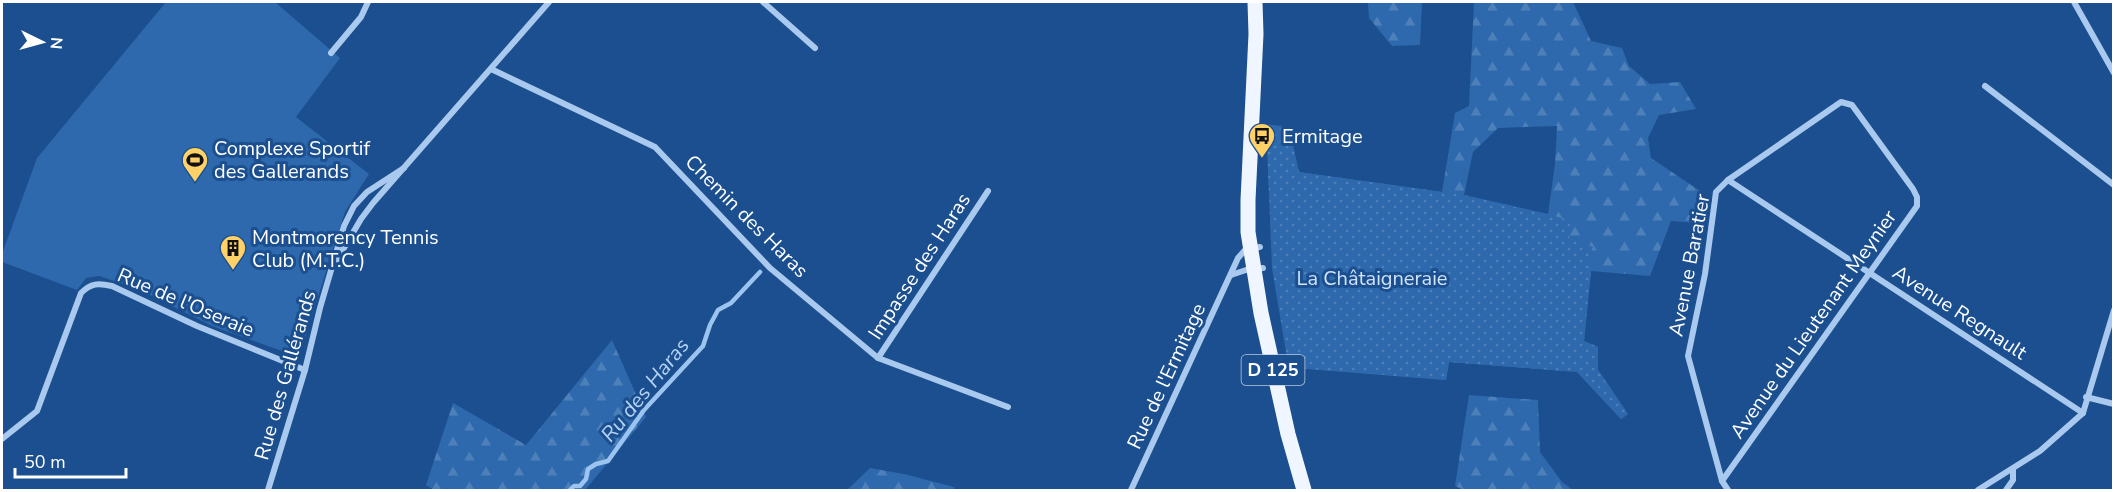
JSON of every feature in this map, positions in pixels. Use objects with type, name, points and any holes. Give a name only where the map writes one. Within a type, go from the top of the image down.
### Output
[{"type":"main road","name":"D 125","points":[[1255,2],[1257,34],[1248,215],[1305,490]]},
{"type":"main road","name":"D 125","points":[[1257,34],[1264,2]]},
{"type":"street","points":[[331,53],[361,17],[368,2]]},
{"type":"street","name":"Rue des Gallérands","points":[[333,268],[361,219],[549,2]]},
{"type":"street","points":[[763,2],[815,48]]},
{"type":"street","points":[[2074,2],[2114,73]]},
{"type":"street","name":"Chemin des Haras","points":[[491,69],[655,147],[770,267],[878,358],[1008,407]]},
{"type":"street","points":[[1985,86],[2114,185]]},
{"type":"street","name":"Avenue Baratier","points":[[1728,490],[1722,481],[1688,356],[1705,274],[1716,192],[1728,180],[1841,102]]},
{"type":"street","name":"Avenue du Lieutenant Meynier","points":[[1722,481],[1917,206],[1917,197],[1852,105],[1841,102]]},
{"type":"street","name":"Rue des Gallérands","points":[[268,490],[305,369],[344,226],[354,206],[379,183],[404,168]]},
{"type":"street","name":"Avenue Regnault","points":[[1728,180],[2082,413]]},
{"type":"street","name":"Impasse des Haras","points":[[878,358],[988,191]]},
{"type":"street","name":"Rue de l'Ermitage","points":[[1131,490],[1238,258],[1246,249],[1255,247]]},
{"type":"street","points":[[1231,275],[1258,269]]},
{"type":"street","name":"Rue de l'Oseraie","points":[[2,440],[37,411],[81,293],[90,285],[100,283],[112,286],[196,326],[305,369]]},
{"type":"street","points":[[1978,490],[2040,451],[2082,413],[2114,310]]},
{"type":"street","points":[[2086,398],[2114,404]]},
{"type":"street","points":[[2006,490],[2013,480],[2013,469]]},
{"type":"green space","name":"Complexe Sportif des Gallerands","points":[[166,2],[275,2],[340,58],[296,117],[369,174],[345,212],[299,357],[212,326],[138,289],[99,276],[86,278],[77,290],[2,262],[2,254],[37,158]]},
{"type":"green space","points":[[1368,2],[1422,2],[1420,45],[1392,46],[1369,18]]},
{"type":"green space","points":[[1474,2],[1573,2],[1591,41],[1622,48],[1629,66],[1650,84],[1680,82],[1696,109],[1659,115],[1648,138],[1651,158],[1703,193],[1698,223],[1671,221],[1650,276],[1591,271],[1584,341],[1598,347],[1598,370],[1628,414],[1621,419],[1577,372],[1449,362],[1446,380],[1296,368],[1268,180],[1298,172],[1442,192],[1455,113],[1469,106]],"holes":[[[1557,126],[1555,164],[1548,214],[1464,195],[1473,152],[1498,128]]]},
{"type":"green space","name":"La Châtaigneraie","points":[[1266,124],[1289,127],[1299,172],[1464,195],[1570,220],[1569,240],[1593,247],[1584,341],[1598,347],[1598,370],[1628,414],[1621,419],[1577,372],[1449,362],[1446,380],[1296,368],[1295,363],[1288,364],[1272,268]]},
{"type":"green space","points":[[612,340],[646,417],[585,490],[434,490],[426,485],[453,403],[526,445]]},
{"type":"green space","points":[[1469,395],[1538,400],[1540,452],[1562,482],[1573,490],[1464,490],[1455,486]]},
{"type":"green space","points":[[870,468],[904,474],[954,487],[955,490],[847,490]]},
{"type":"waterway","name":"Ru des Haras","points":[[570,490],[574,486],[580,486],[586,479],[588,469],[608,461],[644,410],[703,346],[718,310],[731,303],[760,272]]},
{"type":"place","name":"Ermitage","points":[[1262,159]]},
{"type":"place","name":"Complexe Sportif des Gallerands","points":[[195,183]]},
{"type":"place","name":"Montmorency Tennis Club (M.T.C.)","points":[[233,271]]}]
